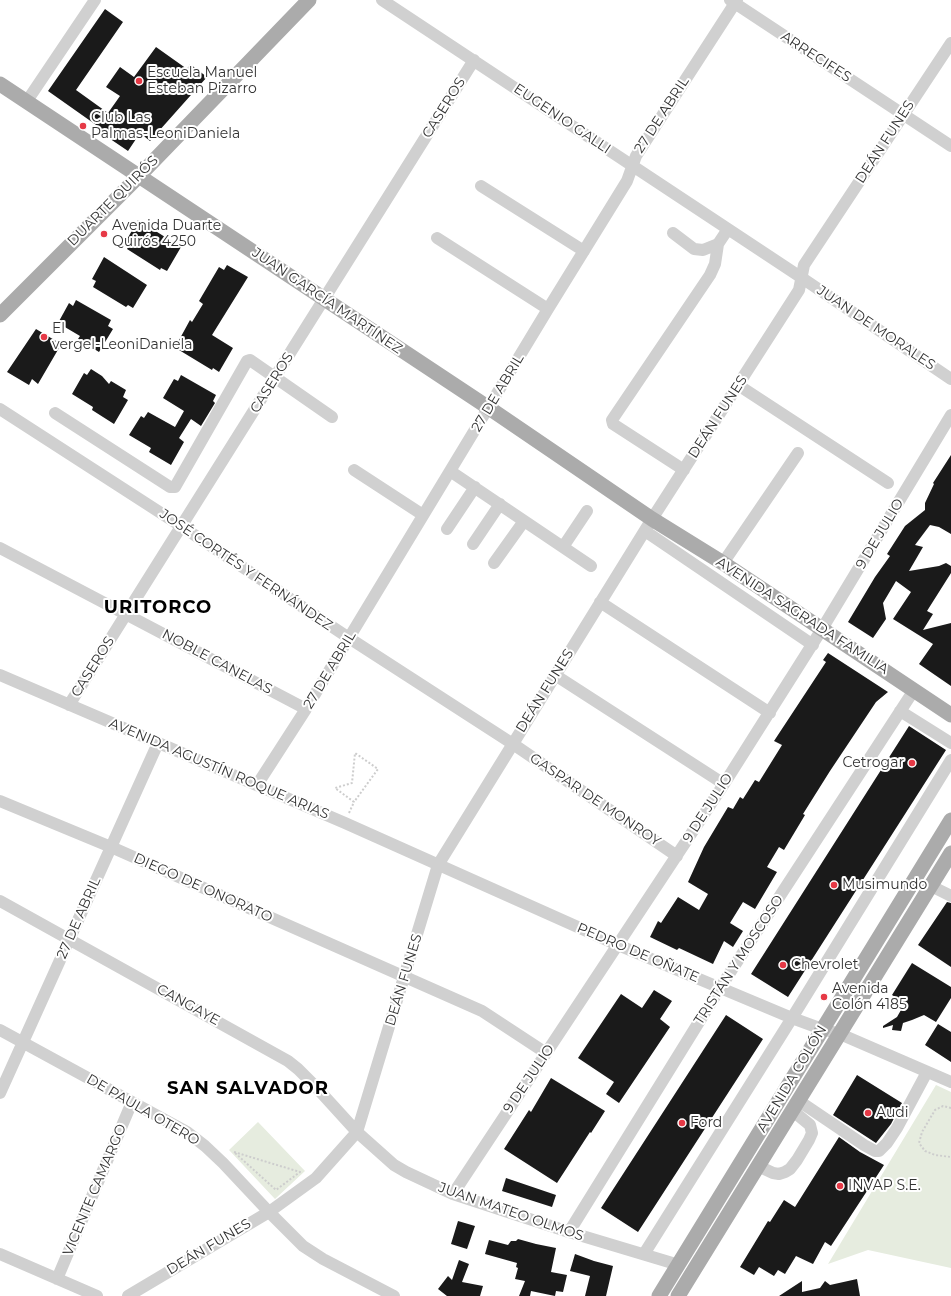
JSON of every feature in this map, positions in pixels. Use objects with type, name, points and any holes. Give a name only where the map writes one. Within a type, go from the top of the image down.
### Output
[{"type":"main road","name":"DUARTE QUIRÓS","points":[[0,315],[139,176],[309,0]]},
{"type":"main road","name":"JUAN GARCÍA MARTÍNEZ","points":[[0,84],[489,408],[648,525]]},
{"type":"main road","name":"AVENIDA SAGRADA FAMILIA","points":[[648,525],[723,563],[951,715]]},
{"type":"main road","name":"AVENIDA COLÓN","points":[[659,1296],[951,820]]},
{"type":"main road","name":"AVENIDA COLÓN","points":[[678,1296],[951,853]]},
{"type":"street","points":[[27,101],[95,0]]},
{"type":"street","name":"EUGENIO GALLI","points":[[382,0],[802,278]]},
{"type":"street","name":"ARRECIFES","points":[[734,1],[951,146]]},
{"type":"street","name":"27 DE ABRIL","points":[[257,785],[306,709],[548,309],[628,181],[636,156],[734,1]]},
{"type":"street","name":"DEÁN FUNES","points":[[128,1296],[269,1212],[316,1178],[357,1132],[438,865],[648,525],[800,290],[804,266],[951,43]]},
{"type":"street","name":"CASEROS","points":[[69,705],[474,60]]},
{"type":"street","points":[[482,186],[584,251]]},
{"type":"street","points":[[684,470],[613,424],[612,420],[710,275],[715,264],[718,244],[728,229]]},
{"type":"street","points":[[673,233],[694,249],[703,250],[718,244]]},
{"type":"street","points":[[437,238],[548,309]]},
{"type":"street","name":"JUAN DE MORALES","points":[[802,278],[951,379]]},
{"type":"street","points":[[55,413],[170,487],[175,487],[247,361],[250,360],[332,417]]},
{"type":"street","points":[[738,385],[888,483]]},
{"type":"street","name":"JOSÉ CORTÉS Y FERNÁNDEZ","points":[[0,409],[513,744]]},
{"type":"street","name":"9 DE JULIO","points":[[453,1194],[770,713],[813,645],[951,415]]},
{"type":"street","points":[[723,563],[798,453]]},
{"type":"street","points":[[354,470],[423,515]]},
{"type":"street","points":[[450,471],[591,566]]},
{"type":"street","points":[[447,529],[475,487]]},
{"type":"street","points":[[473,544],[500,504]]},
{"type":"street","points":[[563,547],[587,512]]},
{"type":"street","points":[[494,563],[524,521]]},
{"type":"street","points":[[648,525],[813,645]]},
{"type":"street","name":"NOBLE CANELAS","points":[[0,548],[306,709]]},
{"type":"street","points":[[600,602],[770,713]]},
{"type":"street","name":"AVENIDA AGUSTÍN ROQUE ARIAS","points":[[0,675],[345,823],[438,865]]},
{"type":"street","points":[[555,675],[724,784]]},
{"type":"street","name":"TRISTÁN Y MOSCOSO","points":[[569,1232],[720,988],[914,690]]},
{"type":"street","points":[[900,711],[951,743]]},
{"type":"street","name":"27 DE ABRIL","points":[[0,1093],[158,743]]},
{"type":"street","name":"GASPAR DE MONROY","points":[[513,744],[677,856]]},
{"type":"street","points":[[644,1254],[951,760]]},
{"type":"street","name":"DIEGO DE ONORATO","points":[[0,801],[111,847],[482,1011],[546,1053]]},
{"type":"street","name":"PEDRO DE OÑATE","points":[[438,865],[618,945],[792,1018],[840,1034],[951,1082]]},
{"type":"street","points":[[931,886],[951,896]]},
{"type":"street","name":"CANGAYE","points":[[0,901],[288,1061],[298,1068],[357,1132]]},
{"type":"street","name":"DE PAULA OTERO","points":[[0,1030],[187,1132],[223,1163],[269,1212],[313,1254],[394,1296]]},
{"type":"street","points":[[796,1106],[875,1151],[879,1151],[887,1143],[897,1128],[927,1072]]},
{"type":"street","name":"VICENTE CAMARGO","points":[[57,1279],[132,1102]]},
{"type":"street","points":[[758,1166],[773,1173],[779,1174],[790,1169],[797,1160],[812,1133],[810,1126],[796,1106]]},
{"type":"street","name":"JUAN MATEO OLMOS","points":[[357,1132],[394,1165],[422,1181],[453,1194],[569,1232],[679,1265]]},
{"type":"street","points":[[0,1254],[97,1296]]},
{"type":"path","points":[[345,823],[354,802],[378,769],[355,753],[352,783],[335,788],[354,802]]},
{"type":"path","points":[[951,1108],[943,1106],[935,1110],[918,1142],[925,1151],[935,1155],[951,1157]]},
{"type":"path","points":[[234,1152],[278,1165],[300,1172],[276,1190],[234,1152]]},
{"type":"shaded area","points":[[936,1085],[951,1092],[951,1268],[868,1250],[828,1264]]},
{"type":"shaded area","points":[[258,1122],[305,1171],[275,1199],[229,1150]]},
{"type":"building","name":"Escuela Manuel Esteban Pizarro","points":[[105,9],[123,22],[76,90],[108,113],[120,96],[106,87],[120,67],[134,77],[156,47],[187,69],[190,64],[207,77],[150,141],[140,133],[128,151],[97,130],[99,127],[48,91]]},
{"type":"building","points":[[138,220],[181,247],[167,271],[161,268],[160,270],[127,249],[130,244],[126,241]]},
{"type":"building","points":[[104,257],[147,285],[133,308],[128,305],[126,307],[93,287],[96,281],[92,279]]},
{"type":"building","points":[[227,265],[248,277],[212,335],[233,348],[219,372],[213,368],[212,370],[179,350],[182,345],[178,342],[190,320],[192,322],[203,304],[199,301],[219,267],[224,270]]},
{"type":"building","points":[[76,300],[111,320],[108,326],[113,329],[99,352],[78,339],[80,336],[58,323],[69,303],[73,306]]},
{"type":"building","points":[[36,329],[56,341],[53,345],[59,348],[38,384],[32,379],[29,385],[7,372]]},
{"type":"building","points":[[91,369],[102,376],[109,384],[111,381],[126,390],[123,397],[128,400],[114,424],[92,410],[93,407],[72,394],[84,373],[87,375]]},
{"type":"building","points":[[181,375],[216,395],[213,401],[215,403],[201,426],[191,419],[179,438],[184,442],[171,465],[149,452],[151,448],[129,435],[141,416],[144,418],[148,412],[175,427],[184,411],[163,398],[174,379],[178,381]]},
{"type":"building","points":[[951,455],[951,534],[939,527],[930,525],[915,545],[923,547],[909,571],[939,566],[946,563],[951,566],[951,573],[927,611],[933,614],[923,630],[951,623],[951,686],[919,664],[933,644],[893,619],[911,592],[896,581],[883,603],[886,619],[873,638],[848,622],[875,577],[890,556],[887,554],[905,526],[925,510],[925,503],[934,484],[933,483]]},
{"type":"building","points":[[828,653],[888,692],[876,702],[830,771],[803,814],[805,815],[784,850],[779,847],[767,867],[777,872],[755,909],[743,902],[730,923],[743,931],[733,947],[724,941],[713,964],[679,948],[677,950],[650,937],[658,921],[661,923],[678,897],[699,910],[708,894],[688,882],[704,847],[728,807],[733,809],[740,797],[743,799],[755,780],[759,782],[782,745],[774,741],[826,662],[823,660]]},
{"type":"building","points":[[909,726],[946,750],[788,997],[751,974]]},
{"type":"building","points":[[947,902],[951,903],[951,967],[918,945]]},
{"type":"building","points":[[912,963],[951,987],[951,998],[936,1022],[924,1015],[903,1023],[901,1031],[892,1030],[893,1025],[883,1028],[883,1026],[897,1017],[905,1003],[892,995]]},
{"type":"building","points":[[654,990],[672,1001],[660,1019],[670,1027],[619,1103],[606,1094],[614,1082],[578,1058],[621,994],[642,1008]]},
{"type":"building","name":"Ford","points":[[726,1015],[763,1039],[638,1232],[601,1208]]},
{"type":"building","points":[[938,1024],[951,1032],[951,1062],[925,1045]]},
{"type":"building","name":"Audi","points":[[857,1075],[902,1103],[891,1124],[876,1143],[833,1115]]},
{"type":"building","points":[[551,1078],[605,1111],[557,1183],[504,1149],[529,1110],[531,1112]]},
{"type":"building","points":[[839,1137],[860,1152],[884,1165],[831,1246],[825,1242],[813,1264],[796,1256],[785,1274],[778,1270],[774,1276],[759,1267],[754,1275],[740,1267],[768,1221],[770,1222],[784,1200],[795,1207]]},
{"type":"building","points":[[506,1178],[556,1195],[552,1207],[502,1191]]},
{"type":"building","points":[[458,1221],[475,1226],[467,1249],[451,1244]]},
{"type":"building","points":[[518,1239],[556,1248],[551,1272],[567,1275],[563,1292],[556,1291],[555,1296],[531,1291],[530,1296],[519,1296],[525,1281],[515,1279],[518,1268],[516,1267],[517,1263],[485,1254],[489,1240],[508,1245],[511,1241],[516,1241]]},
{"type":"building","points":[[575,1254],[613,1266],[606,1296],[585,1296],[590,1276],[570,1271]]},
{"type":"building","points":[[459,1260],[469,1264],[462,1282],[483,1286],[480,1296],[447,1296],[438,1289],[448,1276],[452,1280]]},
{"type":"building","points":[[857,1279],[860,1296],[779,1296],[802,1281],[802,1292],[820,1288],[825,1281],[830,1285]]},
{"type":"place","name":"Escuela Manuel Esteban Pizarro","points":[[139,81]]},
{"type":"place","name":"Club Las Palmas-LeoniDaniela","points":[[83,126]]},
{"type":"place","name":"Avenida Duarte Quirós 4250","points":[[104,234]]},
{"type":"place","name":"El vergel-LeoniDaniela","points":[[44,337]]},
{"type":"place","name":"Cetrogar","points":[[912,763]]},
{"type":"place","name":"Musimundo","points":[[834,885]]},
{"type":"place","name":"Chevrolet","points":[[783,965]]},
{"type":"place","name":"Avenida Colón 4185","points":[[824,997]]},
{"type":"place","name":"Audi","points":[[868,1113]]},
{"type":"place","name":"Ford","points":[[682,1123]]},
{"type":"place","name":"INVAP S.E.","points":[[840,1186]]},
{"type":"district","name":"URITORCO","points":[[158,608]]},
{"type":"district","name":"SAN SALVADOR","points":[[248,1089]]}]
